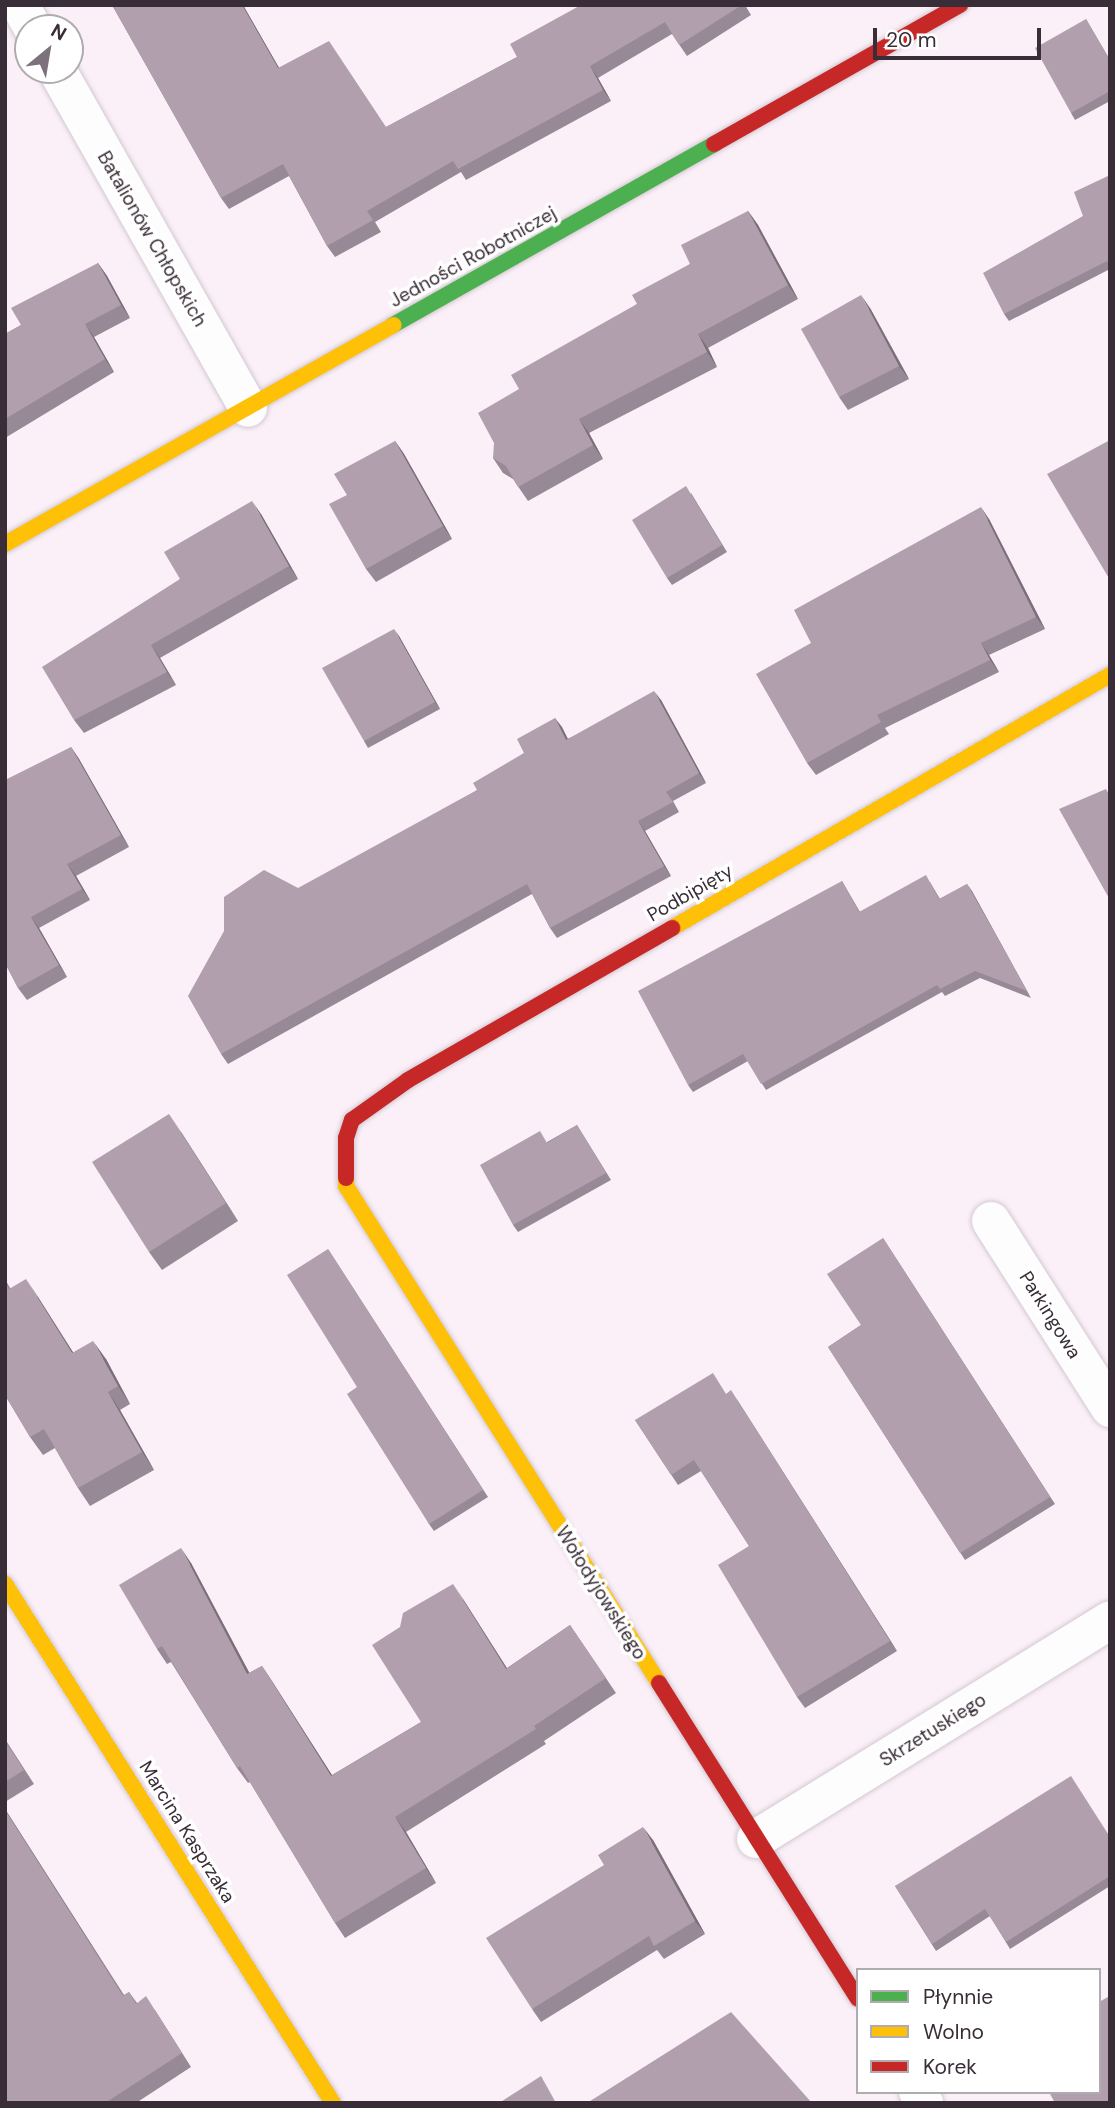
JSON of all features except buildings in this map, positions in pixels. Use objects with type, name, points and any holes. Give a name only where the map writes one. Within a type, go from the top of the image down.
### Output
[{"type":"street","name":"Jedności Robotniczej","points":[[5,544],[248,408],[940,10]]},
{"type":"street","name":"Batalionów Chłopskich","points":[[65,84],[248,408]]},
{"type":"street","name":"Podbipięty","points":[[346,1186],[346,1138],[352,1120],[408,1080],[1110,675]]},
{"type":"street","name":"Wołodyjowskiego","points":[[346,1186],[856,1996]]},
{"type":"street","name":"Parkingowa","points":[[991,1222],[1110,1408]]},
{"type":"street","name":"Marcina Kasprzaka","points":[[5,1584],[333,2103]]},
{"type":"street","name":"Skrzetuskiego","points":[[755,1839],[1110,1620]]},
{"type":"traffic: fast","points":[[393,325],[714,144]]},
{"type":"traffic: slow","points":[[5,544],[393,325]]},
{"type":"traffic: slow","points":[[672,928],[1110,675]]},
{"type":"traffic: slow","points":[[346,1178],[346,1186],[659,1683]]},
{"type":"traffic: slow","points":[[5,1584],[333,2103]]},
{"type":"traffic: jam","points":[[714,144],[960,5]]},
{"type":"traffic: jam","points":[[346,1178],[346,1138],[352,1120],[408,1080],[672,928]]},
{"type":"traffic: jam","points":[[659,1683],[856,1996]]}]
